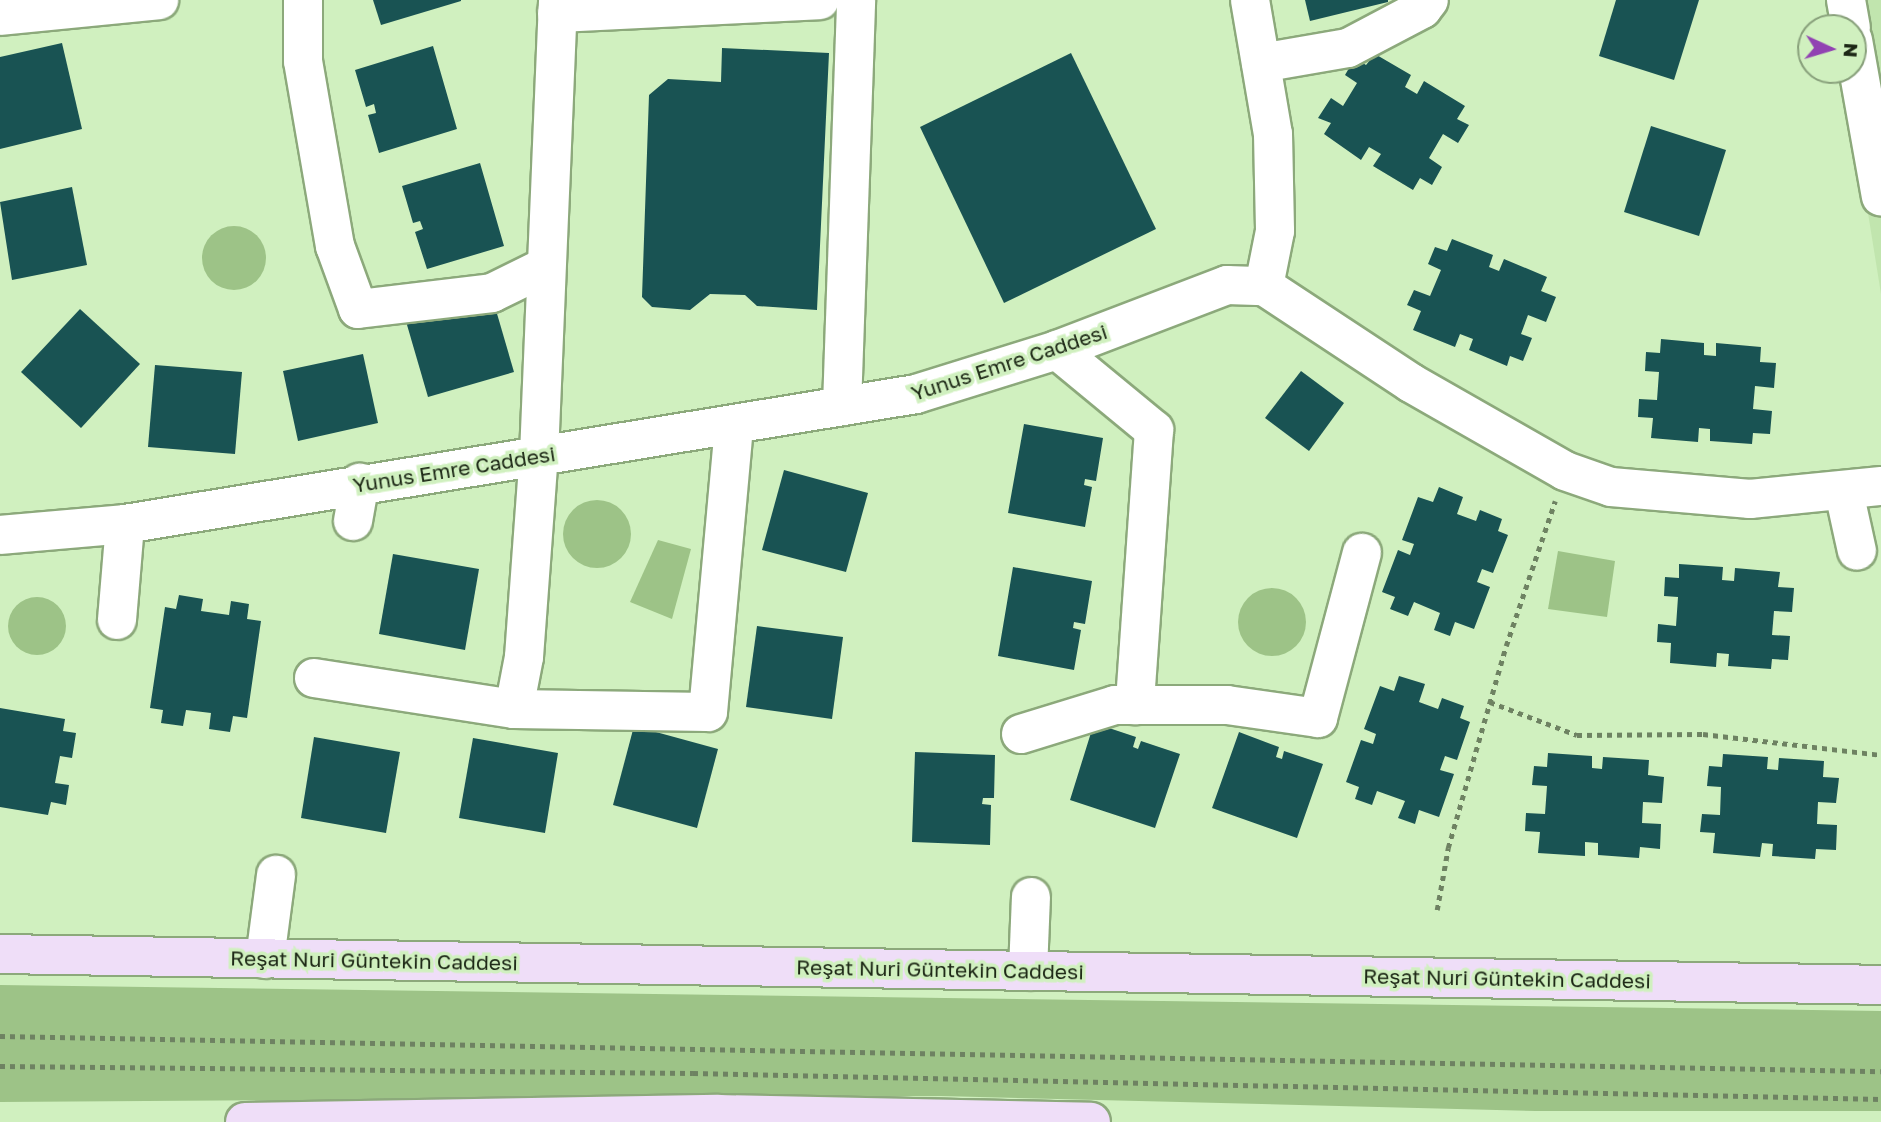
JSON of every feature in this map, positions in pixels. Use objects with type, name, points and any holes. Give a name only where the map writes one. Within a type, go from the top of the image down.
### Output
[{"type":"main road","name":"Reşat Nuri Güntekin Caddesi","points":[[0,954],[1881,985]]},
{"type":"main road","points":[[245,1122],[718,1114],[1091,1122]]},
{"type":"street","points":[[0,16],[159,0]]},
{"type":"street","points":[[303,0],[303,61],[335,246],[358,309],[492,293],[543,268]]},
{"type":"street","points":[[514,709],[524,657],[539,455],[543,268],[557,6],[820,0]]},
{"type":"street","points":[[842,405],[856,0]]},
{"type":"street","points":[[1250,0],[1273,134],[1275,231],[1264,285],[1411,383],[1565,471],[1611,486],[1662,495],[1750,499],[1844,492],[1881,486]]},
{"type":"street","points":[[1261,63],[1348,48],[1422,9],[1429,0]]},
{"type":"street","points":[[1861,84],[1881,197]]},
{"type":"street","name":"Yunus Emre Caddesi","points":[[0,535],[125,524],[360,483],[916,394],[1057,350],[1227,285],[1264,285]]},
{"type":"street","points":[[1057,350],[1154,430],[1135,705]]},
{"type":"street","points":[[314,678],[514,709],[708,712],[734,425]]},
{"type":"street","points":[[353,521],[360,483]]},
{"type":"street","points":[[1844,492],[1857,551]]},
{"type":"street","points":[[117,620],[125,524]]},
{"type":"street","points":[[1021,734],[1115,705],[1227,705],[1318,718],[1362,552]]},
{"type":"street","points":[[265,958],[276,875]]},
{"type":"street","points":[[1028,971],[1031,897]]},
{"type":"path","points":[[1437,910],[1448,848],[1490,702],[1565,471]]},
{"type":"path","points":[[1490,702],[1577,734],[1703,734],[1881,755]]},
{"type":"path","points":[[0,1036],[1881,1071]]},
{"type":"path","points":[[0,1066],[693,1073],[1881,1098]]},
{"type":"shaded area","points":[[1833,0],[1881,0],[1881,294],[1847,84],[1867,84],[1867,14],[1835,14]]},
{"type":"shaded area","points":[[234,226],[252,232],[260,240],[266,258],[260,276],[252,284],[234,290],[216,284],[208,276],[202,258],[208,240],[216,232]]},
{"type":"shaded area","points":[[597,500],[610,503],[621,510],[628,521],[631,534],[628,547],[621,558],[610,565],[597,568],[584,565],[573,558],[566,547],[563,534],[566,521],[573,510],[584,503]]},
{"type":"shaded area","points":[[658,540],[691,549],[672,619],[630,602]]},
{"type":"shaded area","points":[[1558,551],[1615,561],[1607,617],[1548,609]]},
{"type":"shaded area","points":[[1272,588],[1285,590],[1296,598],[1304,609],[1304,635],[1296,646],[1285,654],[1272,656],[1259,654],[1248,646],[1240,635],[1238,622],[1240,609],[1248,598],[1259,590]]},
{"type":"shaded area","points":[[37,597],[53,602],[61,610],[66,626],[61,642],[53,650],[37,655],[21,650],[13,642],[8,626],[13,610],[21,602]]},
{"type":"shaded area","points":[[0,985],[1881,1011],[1881,1111],[1536,1111],[941,1096],[0,1102]]},
{"type":"building","points":[[373,0],[461,0],[461,1],[381,25]]},
{"type":"building","points":[[1305,0],[1388,0],[1388,2],[1310,21]]},
{"type":"building","points":[[1616,0],[1699,0],[1674,80],[1599,56]]},
{"type":"building","points":[[62,43],[82,129],[0,149],[0,57]]},
{"type":"building","points":[[433,46],[457,129],[379,153],[368,115],[376,113],[374,104],[366,107],[355,70]]},
{"type":"building","points":[[722,48],[829,53],[817,310],[757,306],[745,295],[710,294],[690,310],[652,307],[642,297],[649,95],[668,79],[721,82]]},
{"type":"building","points":[[1071,53],[1156,229],[1004,303],[920,127]]},
{"type":"building","points":[[1375,54],[1411,75],[1405,87],[1417,94],[1424,81],[1465,106],[1457,119],[1469,125],[1458,143],[1443,134],[1429,158],[1442,167],[1432,185],[1420,178],[1413,190],[1373,166],[1381,154],[1369,147],[1361,160],[1324,134],[1331,123],[1318,118],[1331,98],[1343,106],[1357,83],[1345,75],[1355,58],[1366,65]]},
{"type":"building","points":[[1651,126],[1726,150],[1699,236],[1624,212]]},
{"type":"building","points":[[480,163],[504,246],[427,269],[415,232],[423,229],[420,221],[413,223],[402,186]]},
{"type":"building","points":[[72,187],[87,265],[12,280],[0,202]]},
{"type":"building","points":[[1452,239],[1493,255],[1489,267],[1499,271],[1504,259],[1547,277],[1541,291],[1556,297],[1546,322],[1528,315],[1521,334],[1532,338],[1523,361],[1510,356],[1507,366],[1469,350],[1473,339],[1460,334],[1455,347],[1413,330],[1421,311],[1407,305],[1414,290],[1430,296],[1441,270],[1428,264],[1435,247],[1447,251]]},
{"type":"building","points":[[491,293],[514,372],[428,397],[405,318]]},
{"type":"building","points":[[80,309],[140,364],[81,428],[21,372]]},
{"type":"building","points":[[1661,339],[1704,343],[1704,355],[1716,356],[1716,343],[1761,347],[1760,362],[1776,363],[1774,388],[1755,386],[1753,409],[1772,411],[1770,434],[1753,433],[1752,444],[1710,441],[1710,429],[1699,428],[1698,442],[1651,438],[1653,418],[1638,417],[1639,399],[1657,400],[1659,372],[1645,371],[1646,352],[1660,353]]},
{"type":"building","points":[[363,354],[378,423],[298,441],[283,371]]},
{"type":"building","points":[[155,365],[242,372],[235,454],[148,447]]},
{"type":"building","points":[[1301,371],[1344,403],[1309,451],[1265,418]]},
{"type":"building","points":[[1024,424],[1103,438],[1096,481],[1085,479],[1084,485],[1092,487],[1085,527],[1008,513]]},
{"type":"building","points":[[784,470],[868,493],[846,572],[762,550]]},
{"type":"building","points":[[1439,487],[1463,497],[1457,514],[1476,521],[1480,510],[1502,519],[1498,531],[1508,535],[1493,573],[1482,569],[1477,582],[1490,587],[1474,629],[1455,622],[1450,636],[1434,630],[1440,613],[1414,602],[1408,616],[1390,609],[1395,597],[1382,592],[1398,550],[1410,555],[1414,544],[1402,540],[1418,497],[1433,502]]},
{"type":"building","points":[[393,554],[479,569],[465,650],[379,634]]},
{"type":"building","points":[[1679,564],[1723,567],[1722,580],[1734,581],[1735,568],[1780,572],[1778,587],[1794,588],[1792,612],[1774,611],[1772,635],[1790,636],[1788,660],[1772,659],[1771,669],[1728,666],[1729,654],[1717,653],[1716,667],[1670,663],[1671,643],[1657,642],[1658,624],[1676,626],[1678,597],[1664,596],[1665,577],[1679,578]]},
{"type":"building","points":[[1013,567],[1092,581],[1085,624],[1074,622],[1073,628],[1081,630],[1074,670],[998,656]]},
{"type":"building","points":[[179,595],[203,599],[201,611],[229,615],[231,601],[249,604],[247,619],[261,621],[247,718],[233,716],[230,732],[209,729],[211,713],[186,710],[183,726],[161,723],[163,710],[150,708],[165,607],[176,609]]},
{"type":"building","points":[[757,626],[843,637],[832,719],[746,707]]},
{"type":"building","points":[[1399,676],[1425,684],[1419,702],[1438,709],[1442,698],[1464,706],[1460,718],[1470,722],[1457,760],[1445,756],[1440,770],[1454,774],[1439,817],[1419,810],[1415,824],[1398,818],[1405,801],[1377,791],[1372,805],[1355,799],[1359,787],[1346,782],[1361,740],[1373,744],[1376,734],[1364,729],[1380,686],[1394,691]]},
{"type":"building","points":[[0,708],[65,719],[63,731],[76,733],[72,758],[60,756],[55,783],[69,785],[66,805],[51,802],[48,815],[0,807]]},
{"type":"building","points":[[1094,723],[1136,737],[1133,747],[1138,749],[1141,741],[1180,754],[1155,828],[1070,800]]},
{"type":"building","points":[[634,726],[718,749],[697,828],[613,805]]},
{"type":"building","points":[[1239,732],[1279,747],[1276,757],[1282,759],[1284,751],[1323,764],[1297,838],[1212,808]]},
{"type":"building","points":[[314,737],[400,752],[386,833],[301,818]]},
{"type":"building","points":[[473,738],[558,753],[545,833],[459,818]]},
{"type":"building","points":[[915,752],[995,755],[994,798],[983,798],[982,804],[991,805],[990,845],[912,842]]},
{"type":"building","points":[[1548,753],[1592,756],[1592,768],[1602,769],[1603,757],[1649,760],[1648,775],[1664,777],[1662,803],[1643,802],[1642,823],[1661,824],[1660,849],[1640,847],[1639,858],[1598,855],[1598,843],[1585,842],[1585,856],[1538,853],[1540,832],[1525,831],[1526,813],[1545,814],[1547,786],[1532,785],[1534,766],[1547,767]]},
{"type":"building","points":[[1723,754],[1768,757],[1767,769],[1778,770],[1779,758],[1824,761],[1823,777],[1839,778],[1836,803],[1818,802],[1817,824],[1837,825],[1836,850],[1816,849],[1815,859],[1772,856],[1773,844],[1762,843],[1760,857],[1713,853],[1715,833],[1700,832],[1702,814],[1720,815],[1721,787],[1707,786],[1709,766],[1722,767]]}]
